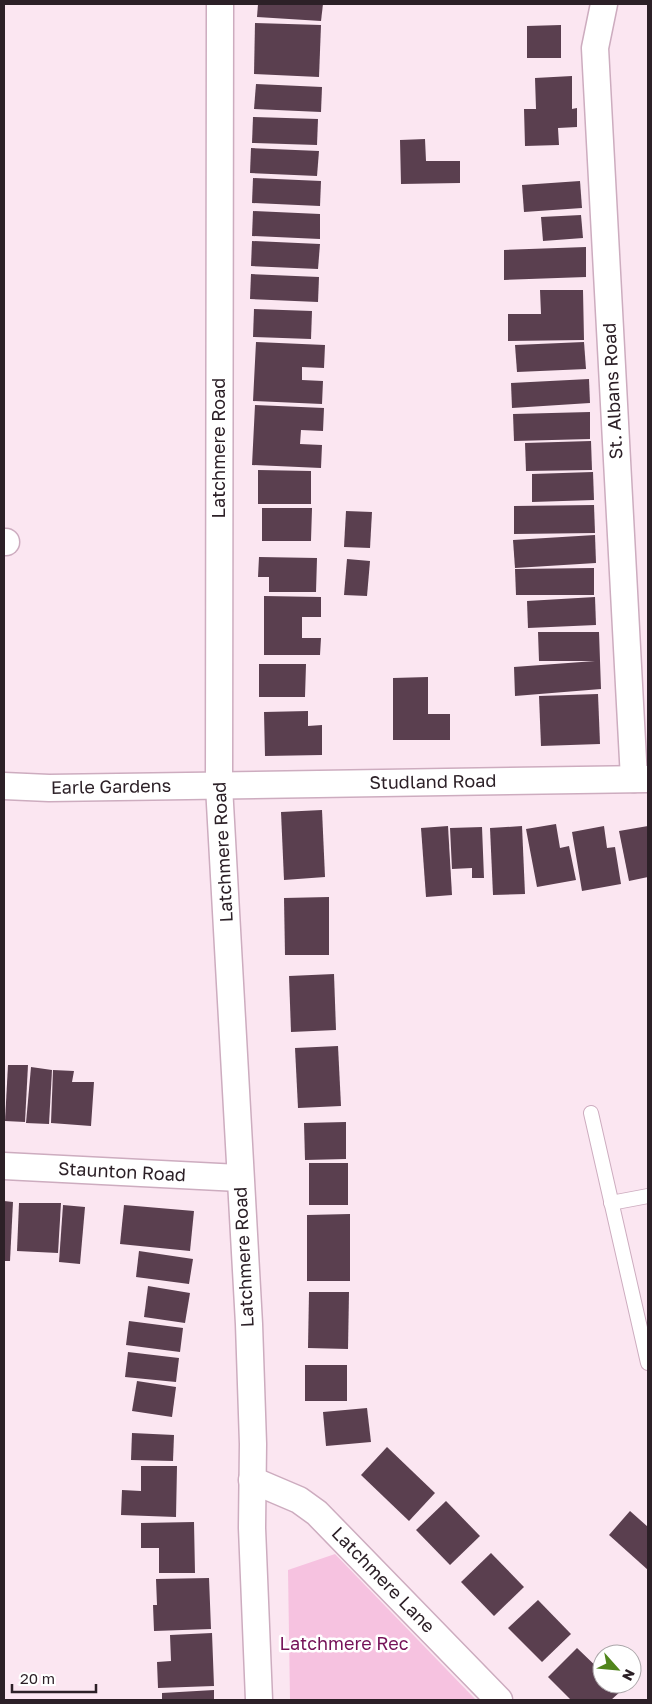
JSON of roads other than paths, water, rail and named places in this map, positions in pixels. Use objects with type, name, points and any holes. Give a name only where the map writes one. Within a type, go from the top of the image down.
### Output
[{"type":"street","name":"Latchmere Road","points":[[220,4],[219,786],[249,1324],[253,1444],[252,1528],[259,1700]]},
{"type":"street","name":"St. Albans Road","points":[[604,4],[595,48],[641,779]]},
{"type":"street","name":"Studland Road","points":[[219,786],[641,779]]},
{"type":"street","name":"Earle Gardens","points":[[4,786],[49,788],[219,786]]},
{"type":"street","name":"Staunton Road","points":[[4,1166],[240,1178]]},
{"type":"street","name":"Latchmere Lane","points":[[252,1480],[299,1500],[318,1512],[499,1700]]},
{"type":"lane","points":[[591,1113],[648,1363]]},
{"type":"lane","points":[[611,1203],[648,1196]]},
{"type":"park label","name":"Latchmere Rec","points":[[344,1644]]}]
